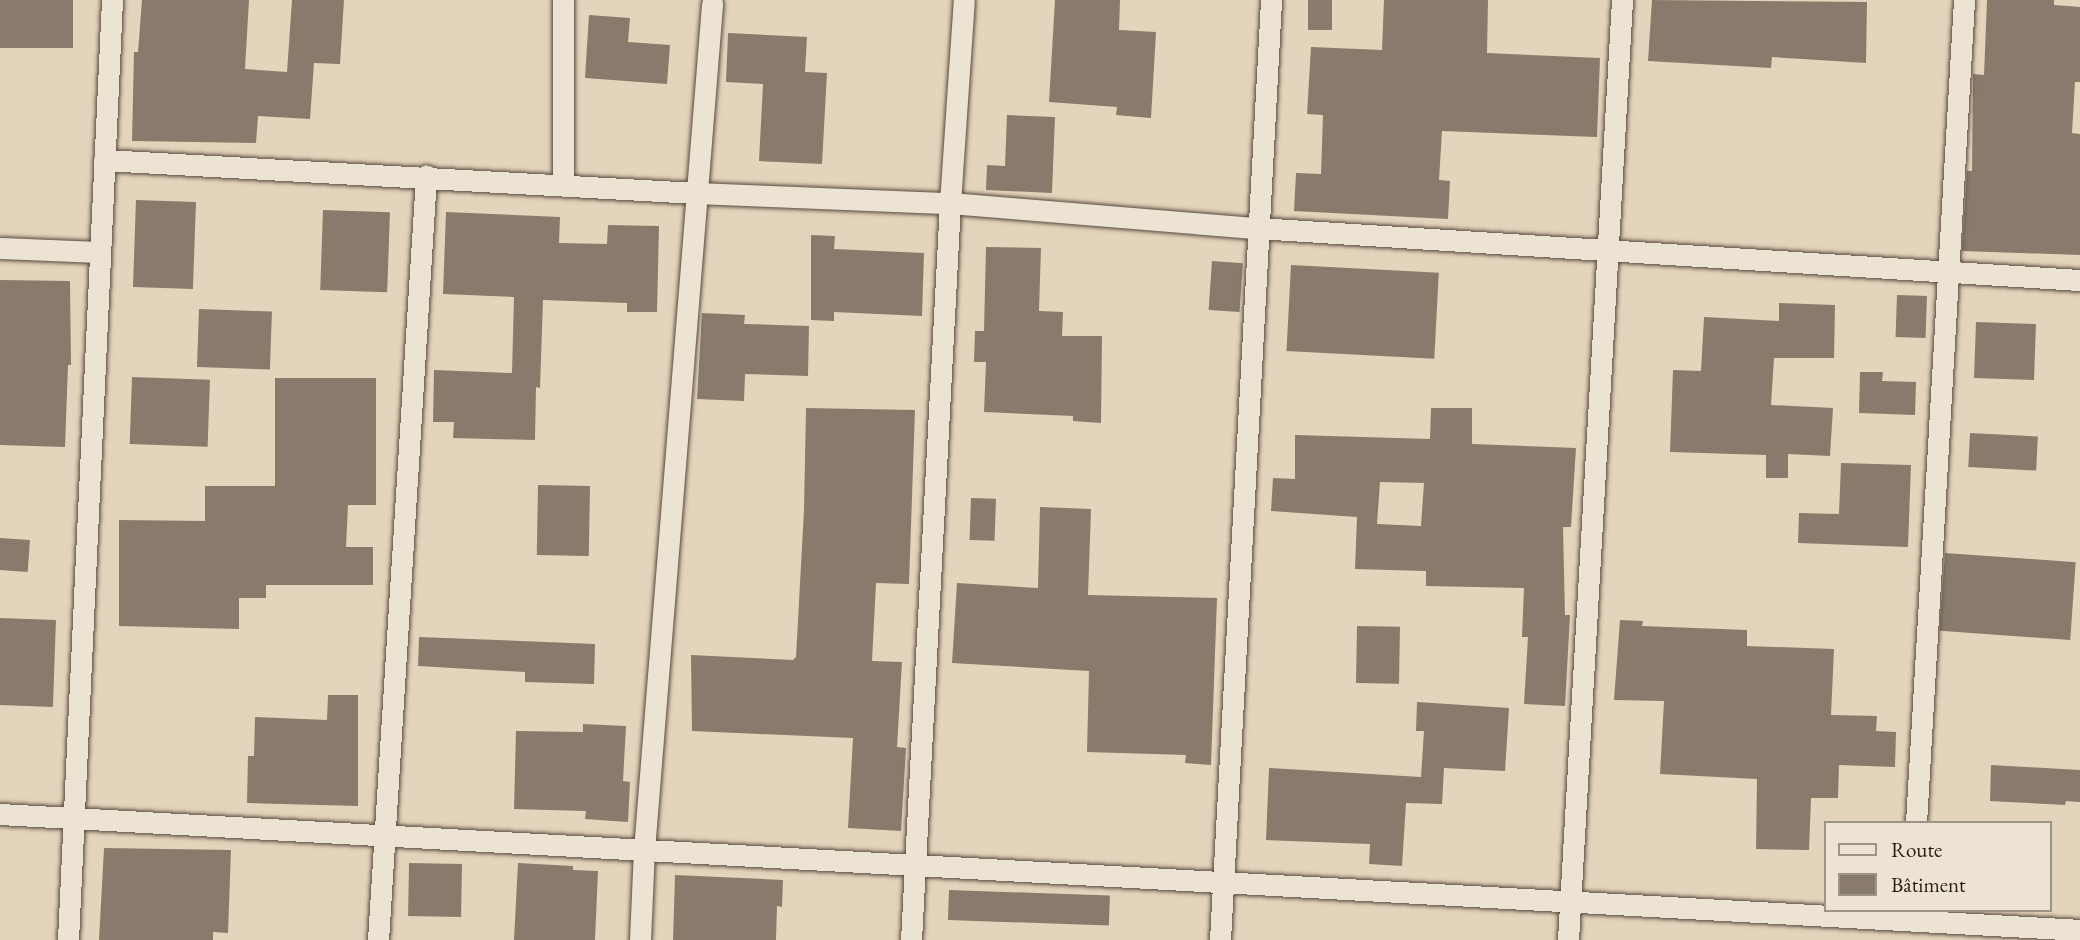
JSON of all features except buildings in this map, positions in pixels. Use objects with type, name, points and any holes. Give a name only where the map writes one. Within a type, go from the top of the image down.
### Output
[{"type":"street","points":[[68,940],[112,0]]},
{"type":"street","points":[[563,0],[563,183]]},
{"type":"street","points":[[911,940],[950,203],[964,0]]},
{"type":"street","points":[[1220,940],[1271,0]]},
{"type":"street","points":[[1568,940],[1622,0]]},
{"type":"street","points":[[1916,821],[1964,0]]},
{"type":"street","points":[[640,940],[644,850],[712,4]]},
{"type":"street","points":[[104,160],[563,183],[696,193],[950,203],[1257,228],[1608,252],[2080,280]]},
{"type":"street","points":[[377,940],[426,176]]},
{"type":"street","points":[[0,248],[100,252]]},
{"type":"street","points":[[0,814],[1570,901],[1910,923],[2080,930]]}]
